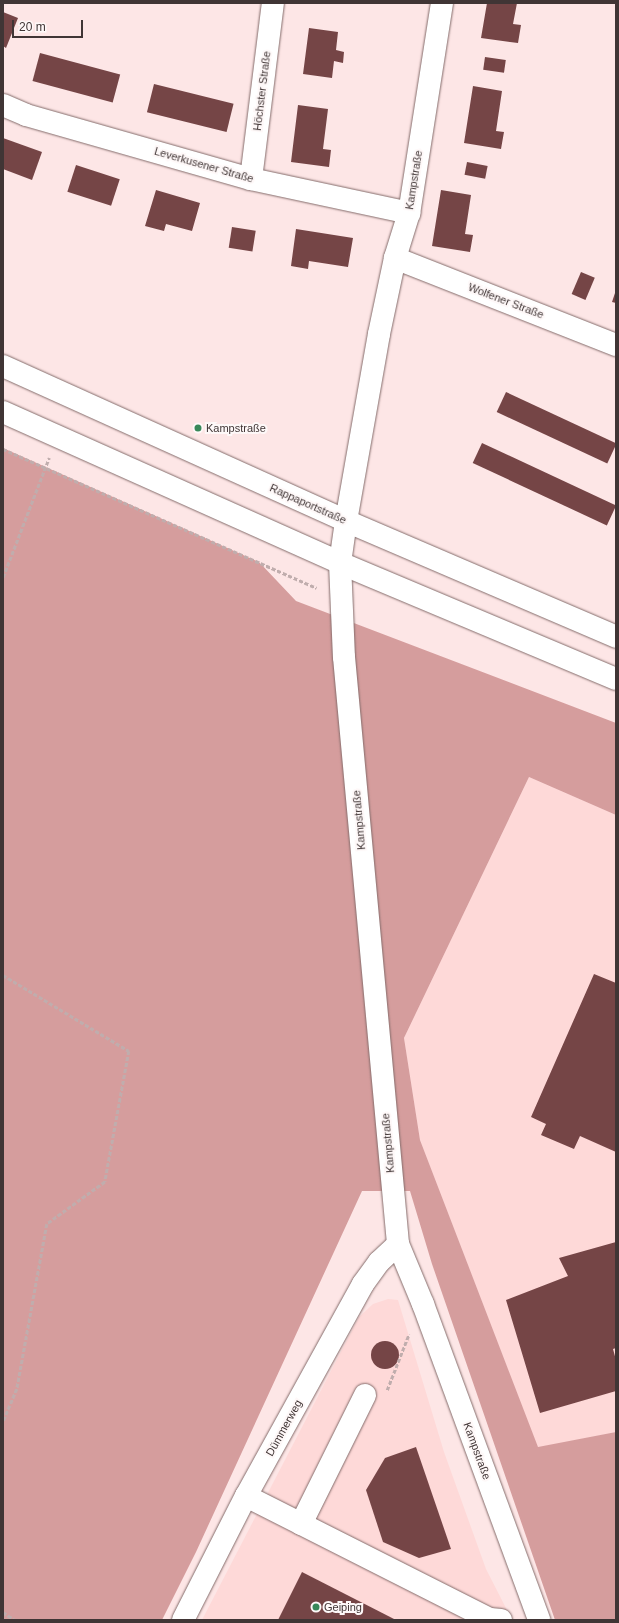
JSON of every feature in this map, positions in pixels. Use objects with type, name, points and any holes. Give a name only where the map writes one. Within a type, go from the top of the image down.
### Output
[{"type":"street","name":"Höchster Straße","points":[[252,179],[273,3]]},
{"type":"street","name":"Kampstraße","points":[[442,3],[409,213],[395,258],[379,334],[346,521],[340,562],[344,657],[398,1244],[423,1304],[539,1620]]},
{"type":"street","name":"Leverkusener Straße","points":[[3,105],[26,115],[252,179],[409,213]]},
{"type":"street","name":"Wolfener Straße","points":[[395,258],[616,345]]},
{"type":"street","name":"Rappaportstraße","points":[[3,366],[346,521],[616,637]]},
{"type":"street","points":[[3,412],[340,562],[616,679]]},
{"type":"street","name":"Dümmerweg","points":[[183,1620],[246,1496],[363,1284],[379,1262],[398,1244]]},
{"type":"street","points":[[301,1524],[366,1396]]},
{"type":"street","points":[[246,1496],[490,1619],[501,1620]]},
{"type":"path","points":[[3,577],[58,436]]},
{"type":"path","points":[[3,449],[341,598]]},
{"type":"path","points":[[3,975],[129,1051],[105,1182],[47,1224],[17,1389],[3,1422]]},
{"type":"path","points":[[366,1396],[389,1390],[408,1336],[423,1304]]},
{"type":"path","points":[[3,1612],[15,1620]]},
{"type":"shaded area","points":[[3,448],[259,562],[296,601],[616,723],[616,815],[529,777],[404,1038],[420,1140],[538,1447],[616,1432],[616,1620],[555,1620],[432,1264],[410,1191],[362,1191],[196,1552],[162,1620],[3,1620]]},
{"type":"shaded area","points":[[529,777],[616,815],[616,1432],[538,1448],[420,1140],[404,1038]]},
{"type":"shaded area","points":[[388,1299],[398,1300],[444,1452],[486,1569],[512,1620],[202,1620],[359,1317],[373,1304]]},
{"type":"building","points":[[487,3],[517,3],[513,24],[521,25],[518,43],[481,38]]},
{"type":"building","points":[[3,12],[18,18],[6,48],[3,46]]},
{"type":"building","points":[[309,28],[338,32],[336,50],[344,52],[343,63],[334,61],[332,78],[303,74]]},
{"type":"building","points":[[40,53],[120,74],[113,102],[32,81]]},
{"type":"building","points":[[485,57],[506,60],[504,73],[483,70]]},
{"type":"building","points":[[154,84],[234,104],[227,132],[147,112]]},
{"type":"building","points":[[473,86],[502,91],[496,131],[504,132],[501,149],[464,143]]},
{"type":"building","points":[[298,105],[328,109],[323,149],[331,150],[329,167],[291,162]]},
{"type":"building","points":[[3,138],[42,152],[32,180],[3,169]]},
{"type":"building","points":[[467,162],[488,166],[485,179],[465,175]]},
{"type":"building","points":[[76,165],[120,179],[111,206],[67,192]]},
{"type":"building","points":[[156,190],[200,203],[192,231],[166,224],[164,231],[145,226]]},
{"type":"building","points":[[441,190],[471,195],[465,234],[473,235],[470,252],[432,246]]},
{"type":"building","points":[[232,227],[256,231],[252,251],[229,248]]},
{"type":"building","points":[[296,229],[353,238],[348,267],[309,261],[308,269],[291,266]]},
{"type":"building","points":[[581,272],[595,278],[585,300],[572,294]]},
{"type":"building","points":[[616,290],[616,303],[612,302]]},
{"type":"building","points":[[506,392],[616,443],[607,463],[497,412]]},
{"type":"building","points":[[482,443],[616,505],[607,525],[473,463]]},
{"type":"building","points":[[594,974],[616,983],[616,1152],[580,1136],[574,1149],[541,1135],[546,1124],[531,1117]]},
{"type":"building","points":[[616,1242],[616,1348],[613,1349],[616,1360],[616,1391],[540,1413],[506,1300],[568,1276],[559,1258]]},
{"type":"building","points":[[385,1341],[395,1345],[399,1355],[395,1365],[385,1369],[375,1365],[371,1355],[375,1345]]},
{"type":"building","points":[[416,1447],[451,1549],[419,1558],[383,1542],[366,1490],[385,1458]]},
{"type":"building","points":[[302,1572],[396,1620],[278,1620]]},
{"type":"place","name":"Kampstraße","points":[[198,428]]},
{"type":"place","name":"Geiping","points":[[316,1607]]}]
